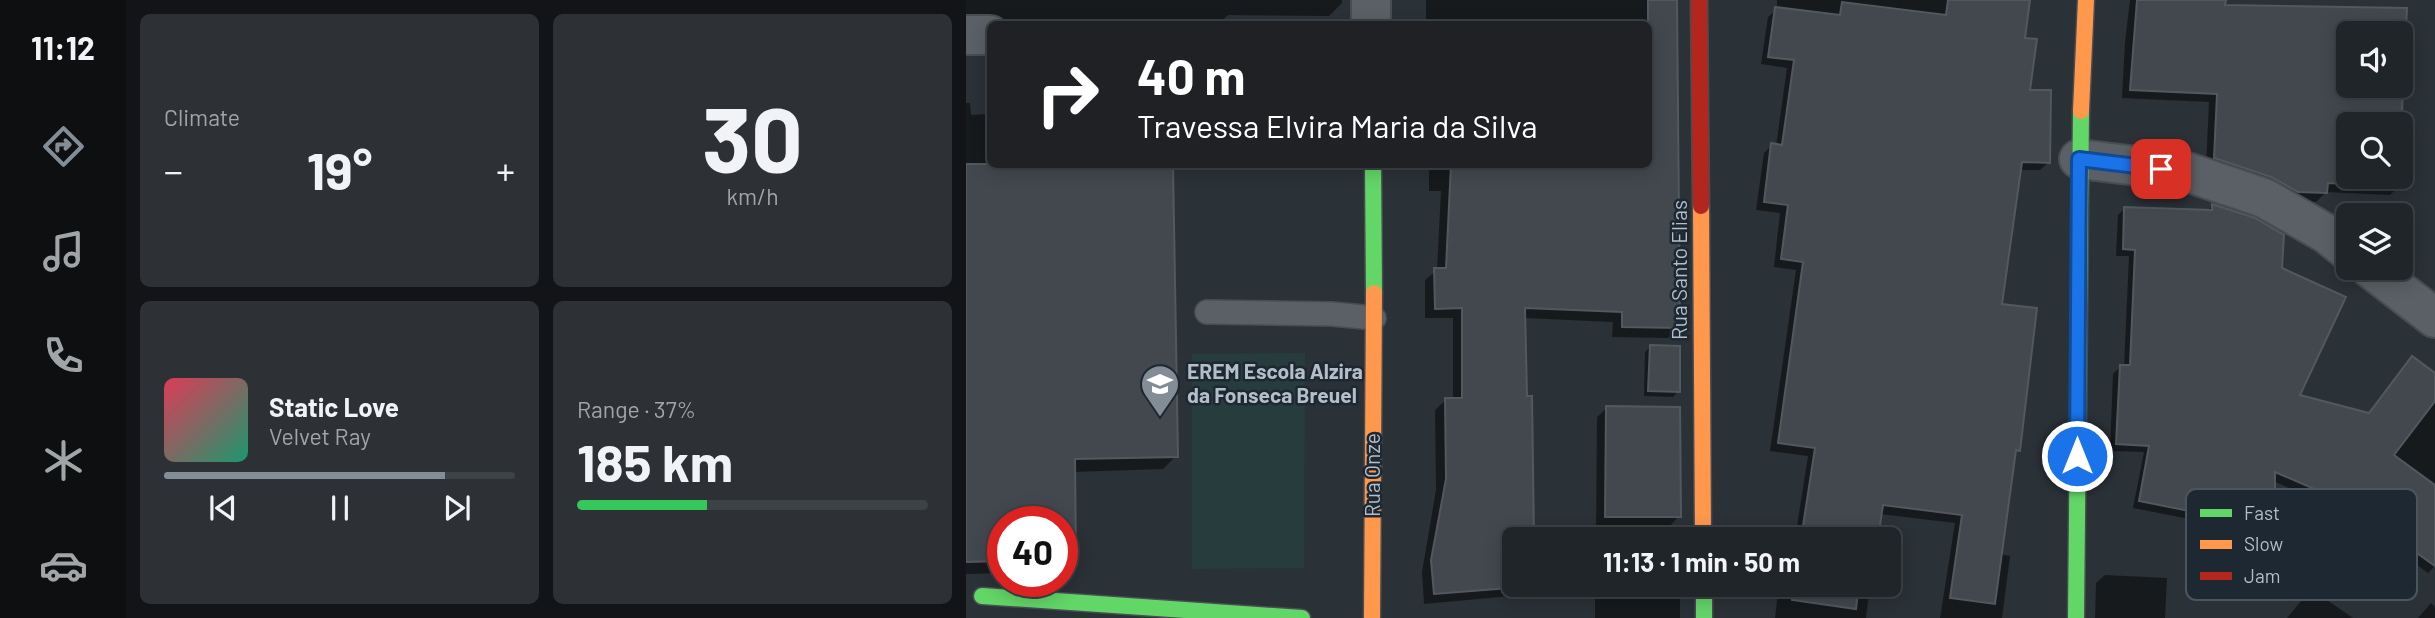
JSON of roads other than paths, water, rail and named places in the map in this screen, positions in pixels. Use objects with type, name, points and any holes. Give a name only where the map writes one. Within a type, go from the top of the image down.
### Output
[{"type":"street","points":[[1371,0],[1371,21]]},
{"type":"street","name":"Rua Santo Elias","points":[[1699,0],[1703,527]]},
{"type":"street","points":[[2076,618],[2079,159],[2086,0]]},
{"type":"street","points":[[966,35],[987,35]]},
{"type":"street","points":[[2079,159],[2188,172],[2264,198],[2336,241]]},
{"type":"street","name":"Rua Onze","points":[[1372,618],[1373,168]]},
{"type":"street","points":[[2386,280],[2435,318]]},
{"type":"street","points":[[982,596],[1303,618]]},
{"type":"street","points":[[1704,597],[1704,618]]},
{"type":"lane","points":[[1207,312],[1332,314],[1374,318]]},
{"type":"place","name":"EREM Escola Alzira da Fonseca Breuel","points":[[1160,418]]}]
